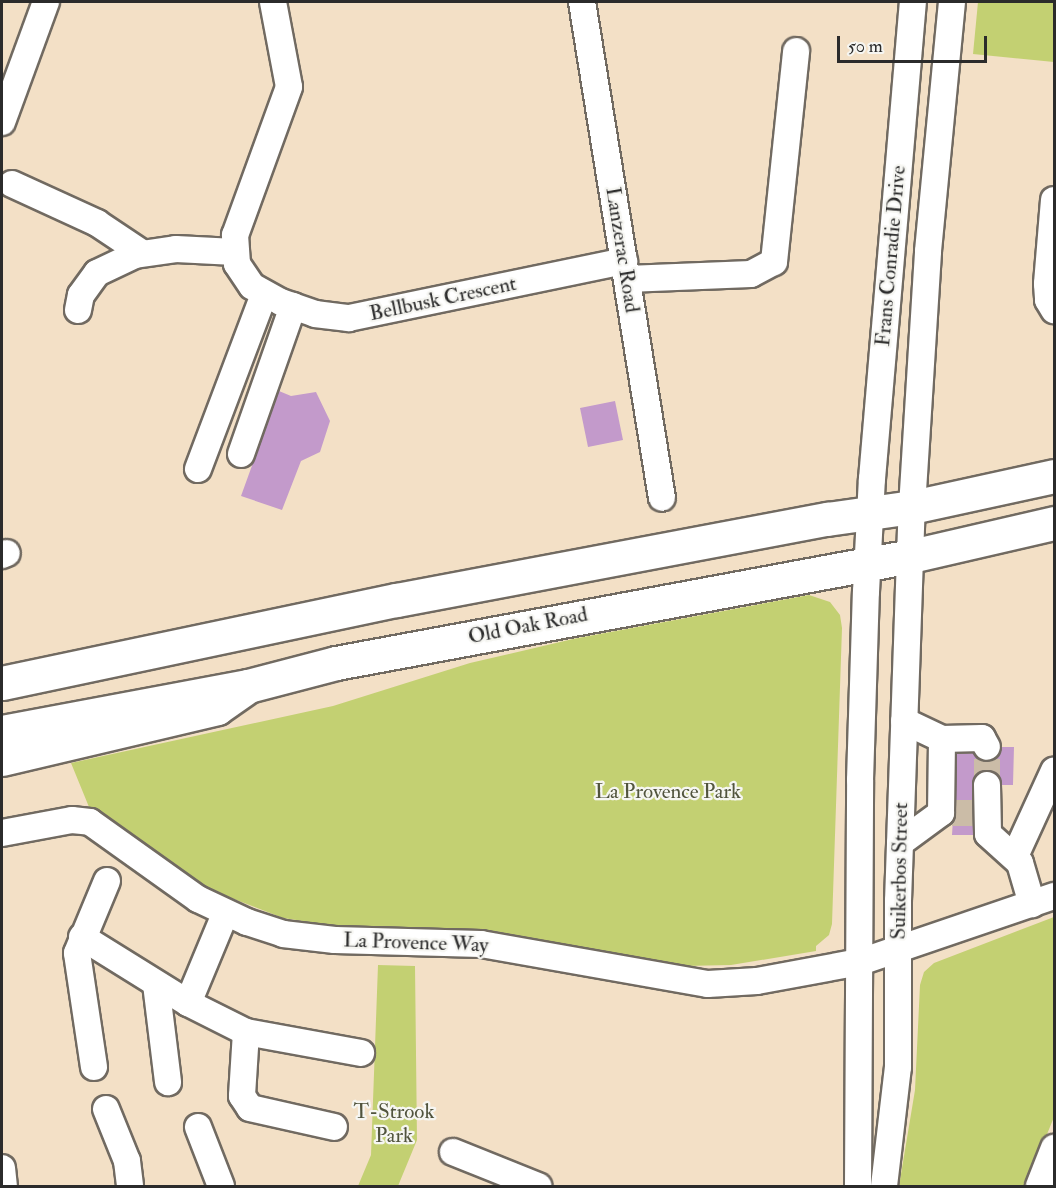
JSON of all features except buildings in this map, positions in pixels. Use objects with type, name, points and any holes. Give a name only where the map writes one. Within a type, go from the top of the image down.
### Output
[{"type":"main road","points":[[2,683],[408,598],[871,511],[912,507],[1054,476]]},
{"type":"main road","name":"Old Oak Road","points":[[2,732],[248,686],[336,663],[868,561],[910,556],[1054,523]]},
{"type":"main road","points":[[2,759],[217,708],[248,686]]},
{"type":"street","points":[[2,122],[46,2]]},
{"type":"street","name":"Bellbusk Crescent","points":[[273,2],[289,87],[239,220],[235,252],[245,280],[264,294],[330,317],[357,317],[626,270],[751,274],[774,262],[796,51]]},
{"type":"street","name":"Lanzerac Road","points":[[582,2],[662,498]]},
{"type":"street","name":"Frans Conradie Drive","points":[[868,561],[912,2]]},
{"type":"street","name":"Frans Conradie Drive","points":[[910,556],[928,251],[952,2]]},
{"type":"street","points":[[12,184],[97,223],[142,253]]},
{"type":"street","points":[[1054,200],[1047,284],[1048,300],[1054,310]]},
{"type":"street","points":[[78,310],[81,295],[97,273],[142,253],[176,249],[235,252]]},
{"type":"street","points":[[198,469],[264,294]]},
{"type":"street","points":[[241,454],[293,306]]},
{"type":"street","name":"Suikerbos Street","points":[[884,1186],[898,1067],[900,843],[910,556]]},
{"type":"street","name":"Suikerbos Street","points":[[858,1186],[860,780],[868,561]]},
{"type":"street","points":[[904,721],[942,739],[982,738],[987,747]]},
{"type":"street","points":[[942,739],[964,813],[992,840],[1015,856],[1043,900]]},
{"type":"street","points":[[1015,856],[1054,771]]},
{"type":"street","points":[[900,843],[964,813],[987,785]]},
{"type":"street","name":"La Provence Way","points":[[2,833],[72,819],[90,822],[183,889],[225,914],[301,937],[482,944],[708,984],[757,981],[860,962],[899,951],[1043,900]]},
{"type":"street","points":[[94,1066],[76,959],[82,937],[107,881]]},
{"type":"street","points":[[188,1003],[225,914]]},
{"type":"street","points":[[82,937],[188,1003],[246,1032],[360,1053]]},
{"type":"street","points":[[156,984],[168,1082]]},
{"type":"street","points":[[246,1032],[242,1096],[250,1108],[334,1127]]},
{"type":"street","points":[[106,1109],[127,1161],[130,1186]]},
{"type":"street","points":[[198,1127],[221,1186]]},
{"type":"street","points":[[1039,1186],[1054,1148]]},
{"type":"street","points":[[453,1152],[538,1186]]},
{"type":"street","points":[[2,1168],[4,1186]]},
{"type":"green space","points":[[978,2],[1054,2],[1054,62],[973,54]]},
{"type":"green space","name":"La Provence Park","points":[[809,595],[830,602],[840,615],[842,628],[832,924],[829,935],[816,946],[816,951],[731,965],[684,966],[494,931],[336,926],[283,918],[213,891],[89,807],[71,763],[333,706],[470,663],[573,639]]},
{"type":"green space","points":[[1054,917],[1054,1117],[1026,1186],[899,1186],[915,1090],[920,985],[924,972],[934,963]]},
{"type":"green space","name":"T-Strook Park","points":[[378,965],[415,966],[417,1140],[398,1186],[358,1186],[371,1155]]},
{"type":"tunnel","points":[[987,747],[987,785]]},
{"type":"tunnel","points":[[952,813],[976,813]]}]
